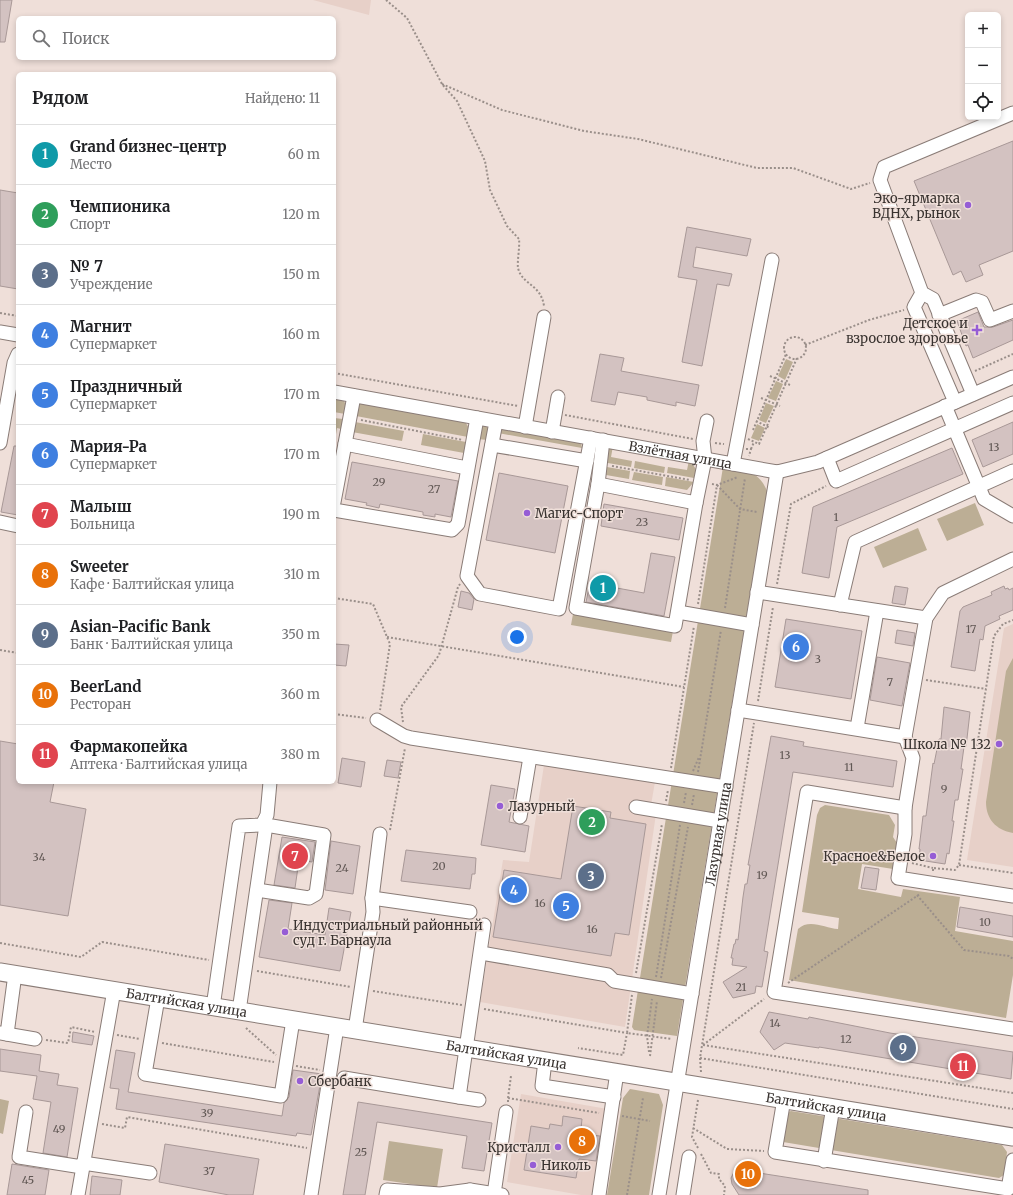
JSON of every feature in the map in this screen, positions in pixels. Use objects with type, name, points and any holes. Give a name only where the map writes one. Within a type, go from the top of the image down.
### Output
[{"type":"main road","name":"Балтийская улица","points":[[8,973],[1013,1137]]},
{"type":"street","points":[[974,394],[932,299],[922,293],[880,180],[884,167],[1013,113]]},
{"type":"street","points":[[733,464],[772,260]]},
{"type":"street","points":[[922,293],[914,307],[950,404],[954,428],[984,499],[1013,516]]},
{"type":"street","points":[[939,315],[976,300],[982,302],[990,320],[1013,311]]},
{"type":"street","points":[[525,427],[544,317]]},
{"type":"street","points":[[0,332],[16,335]]},
{"type":"street","points":[[0,443],[16,365]]},
{"type":"street","name":"Взлётная улица","points":[[336,392],[777,472],[818,462],[1013,378]]},
{"type":"street","points":[[336,491],[354,396]]},
{"type":"street","points":[[552,432],[558,397]]},
{"type":"street","points":[[827,458],[836,481],[1013,403]]},
{"type":"street","points":[[336,510],[452,530],[458,524],[477,418]]},
{"type":"street","points":[[593,463],[598,484],[576,608],[675,626],[705,459],[703,441],[707,421]]},
{"type":"street","points":[[496,422],[467,576],[480,594],[559,609],[597,440]]},
{"type":"street","points":[[345,444],[467,468]]},
{"type":"street","points":[[492,445],[593,463]]},
{"type":"street","points":[[840,605],[855,542],[1013,471]]},
{"type":"street","name":"Лазурная улица","points":[[659,1195],[777,472]]},
{"type":"street","points":[[598,484],[696,503]]},
{"type":"street","points":[[0,522],[16,526]]},
{"type":"street","points":[[1013,559],[943,593],[926,618],[905,737],[913,758],[905,808],[905,834],[898,878],[1013,896]]},
{"type":"street","points":[[757,592],[926,618]]},
{"type":"street","points":[[857,728],[877,611]]},
{"type":"street","points":[[678,612],[752,625]]},
{"type":"street","points":[[738,710],[857,728],[905,737]]},
{"type":"street","points":[[377,720],[404,736],[726,787]]},
{"type":"street","points":[[520,817],[530,757]]},
{"type":"street","points":[[239,1011],[257,890],[270,784]]},
{"type":"street","points":[[905,808],[807,792],[774,992],[1013,1029]]},
{"type":"street","points":[[636,807],[720,821]]},
{"type":"street","points":[[213,1007],[240,826],[264,825],[324,834],[316,894],[309,898],[257,890]]},
{"type":"street","points":[[355,1030],[373,912],[372,898],[380,834]]},
{"type":"street","points":[[372,898],[470,912]]},
{"type":"street","points":[[459,1097],[484,925]]},
{"type":"street","points":[[481,953],[608,975],[614,981],[692,994]]},
{"type":"street","points":[[8,973],[4,1034],[36,1039]]},
{"type":"street","points":[[78,1195],[89,1122],[114,990]]},
{"type":"street","points":[[158,998],[145,1074],[281,1096],[293,1020]]},
{"type":"street","points":[[311,1195],[337,1027]]},
{"type":"street","points":[[545,1061],[542,1086],[614,1097]]},
{"type":"street","points":[[598,1195],[617,1072]]},
{"type":"street","points":[[344,1078],[479,1100]]},
{"type":"street","points":[[784,1100],[775,1152],[1008,1192],[1013,1160]]},
{"type":"street","points":[[824,1161],[833,1107]]},
{"type":"street","points":[[26,1112],[19,1157],[150,1173]]},
{"type":"street","points":[[386,1195],[387,1190],[440,1194],[470,1192],[498,1194],[506,1112]]},
{"type":"street","points":[[683,1195],[689,1157]]},
{"type":"path","points":[[386,0],[407,18],[442,84],[457,101],[485,161],[490,190],[507,226],[519,239],[518,267],[524,279],[541,293],[544,304],[544,317]]},
{"type":"path","points":[[442,84],[502,110],[584,131],[638,139],[757,168],[793,168],[851,189],[880,180]]},
{"type":"path","points":[[805,345],[869,320],[914,307]]},
{"type":"path","points":[[0,313],[16,316]]},
{"type":"path","points":[[786,354],[790,358],[797,358],[803,355],[805,345],[799,337],[788,338],[784,344],[786,354],[748,439],[759,444],[797,358]]},
{"type":"path","points":[[967,378],[971,373],[1013,354]]},
{"type":"path","points":[[770,376],[790,385]]},
{"type":"path","points":[[761,398],[780,406]]},
{"type":"path","points":[[350,418],[472,442]]},
{"type":"path","points":[[753,420],[770,428]]},
{"type":"path","points":[[750,449],[754,442]]},
{"type":"path","points":[[593,463],[717,485],[745,475],[740,509]]},
{"type":"path","points":[[702,1073],[700,1058],[702,1045],[791,504],[836,481]]},
{"type":"path","points":[[717,485],[740,509],[757,512]]},
{"type":"path","points":[[380,834],[392,830],[405,747],[401,707],[439,654],[458,587],[467,576]]},
{"type":"path","points":[[336,598],[373,604],[390,644],[377,720],[336,714]]},
{"type":"path","points":[[901,861],[933,868],[955,870],[959,865],[994,636],[1003,624],[1013,620]]},
{"type":"path","points":[[387,637],[684,687]]},
{"type":"path","points":[[0,650],[16,653]]},
{"type":"path","points":[[916,678],[986,689]]},
{"type":"path","points":[[692,781],[656,988],[650,1056],[647,1036],[692,781],[701,754],[692,781]]},
{"type":"path","points":[[959,865],[1013,873]]},
{"type":"path","points":[[702,1045],[774,992],[933,883],[933,868]]},
{"type":"path","points":[[917,895],[964,950],[1009,956],[1013,959]]},
{"type":"path","points":[[0,943],[81,957],[102,942],[220,962]]},
{"type":"path","points":[[245,966],[254,971],[627,1033],[623,1054],[578,1048]]},
{"type":"path","points":[[36,1039],[68,1044],[71,1027],[326,1071],[329,1075]]},
{"type":"path","points":[[246,1028],[286,1064]]},
{"type":"path","points":[[702,1045],[1013,1093]]},
{"type":"path","points":[[700,1058],[1013,1110]]},
{"type":"path","points":[[506,1112],[511,1076]]},
{"type":"path","points":[[508,1098],[650,1121]]},
{"type":"path","points":[[627,1195],[643,1098]]},
{"type":"path","points":[[698,1100],[692,1137],[711,1173],[719,1174],[719,1179],[725,1186],[724,1195]]},
{"type":"path","points":[[89,1122],[125,1128],[127,1117],[318,1150]]},
{"type":"path","points":[[693,1128],[727,1148],[775,1152]]},
{"type":"shaded area","points":[[313,0],[371,0],[369,15]]},
{"type":"shaded area","points":[[786,359],[793,362],[785,380],[778,376]]},
{"type":"shaded area","points":[[776,381],[783,384],[776,401],[768,398]]},
{"type":"shaded area","points":[[336,397],[344,401],[346,405],[345,414],[336,412]]},
{"type":"shaded area","points":[[363,402],[464,420],[469,428],[468,437],[356,416],[359,404]]},
{"type":"shaded area","points":[[766,403],[774,406],[766,423],[759,420]]},
{"type":"shaded area","points":[[336,418],[343,419],[341,429],[337,428],[336,434]]},
{"type":"shaded area","points":[[355,422],[404,431],[402,441],[352,432]]},
{"type":"shaded area","points":[[485,424],[488,429],[487,440],[478,439],[480,428]]},
{"type":"shaded area","points":[[757,424],[765,428],[759,441],[751,438]]},
{"type":"shaded area","points":[[504,427],[581,443],[582,448],[498,433]]},
{"type":"shaded area","points":[[423,434],[466,442],[464,453],[421,445]]},
{"type":"shaded area","points":[[613,446],[611,457],[632,461],[631,467],[602,462],[607,447]]},
{"type":"shaded area","points":[[689,460],[696,469],[694,478],[667,473],[668,467],[687,470]]},
{"type":"shaded area","points":[[635,461],[665,467],[664,473],[634,468]]},
{"type":"shaded area","points":[[601,466],[630,471],[629,479],[606,475]]},
{"type":"shaded area","points":[[723,467],[750,472],[759,479],[767,491],[677,1036],[634,1030],[632,1027]]},
{"type":"shaded area","points":[[634,472],[663,477],[662,485],[632,480]]},
{"type":"shaded area","points":[[666,477],[694,482],[687,490],[665,486]]},
{"type":"shaded area","points":[[975,503],[984,525],[947,541],[937,519]]},
{"type":"shaded area","points":[[918,528],[927,550],[883,568],[874,547]]},
{"type":"shaded area","points":[[573,614],[673,631],[671,642],[571,625]]},
{"type":"shaded area","name":"Школа № 132","points":[[1013,624],[1013,867],[967,860],[1004,628]]},
{"type":"shaded area","points":[[1013,658],[1013,833],[1007,832],[993,823],[986,808],[986,802],[1006,671]]},
{"type":"shaded area","points":[[544,765],[655,782],[651,805],[657,807],[625,1027],[480,1002],[503,860],[529,862]]},
{"type":"shaded area","points":[[825,805],[889,815],[895,825],[893,837],[899,846],[893,869],[862,864],[858,889],[901,897],[903,889],[960,897],[955,931],[1013,941],[1013,975],[1006,1018],[789,980],[798,929],[807,924],[817,924],[838,929],[839,918],[802,912],[817,815],[820,808]]},
{"type":"shaded area","points":[[630,1089],[659,1094],[663,1105],[649,1195],[607,1195],[623,1098]]},
{"type":"shaded area","points":[[521,1094],[619,1111],[605,1195],[581,1195],[507,1182]]},
{"type":"shaded area","points":[[0,1099],[9,1101],[3,1134],[0,1133]]},
{"type":"shaded area","points":[[791,1111],[1002,1145],[1007,1152],[1004,1175],[999,1178],[783,1142],[783,1114]]},
{"type":"shaded area","points":[[389,1141],[443,1149],[437,1188],[383,1180]]},
{"type":"building","points":[[0,0],[12,0],[5,42],[0,42]]},
{"type":"building","name":"Эко-ярмарка ВДНХ, рынок","points":[[1013,141],[1013,251],[979,265],[983,275],[966,282],[961,271],[953,275],[914,181]]},
{"type":"building","points":[[0,190],[16,193],[16,289],[0,286]]},
{"type":"building","points":[[687,227],[751,239],[747,256],[696,247],[693,267],[732,274],[729,286],[717,284],[702,366],[682,362],[697,280],[678,277]]},
{"type":"building","points":[[978,312],[984,327],[993,327],[1013,320],[1013,340],[973,358],[968,345],[966,346],[957,321]]},
{"type":"building","points":[[600,354],[624,358],[621,371],[699,385],[695,406],[676,402],[676,406],[647,400],[647,397],[618,392],[615,405],[591,401]]},
{"type":"building","points":[[1013,422],[1013,454],[983,467],[972,440]]},
{"type":"building","points":[[14,446],[16,446],[16,515],[1,512]]},
{"type":"building","points":[[952,448],[963,474],[837,527],[829,578],[802,573],[813,507]]},
{"type":"building","points":[[352,462],[458,481],[451,517],[435,514],[435,517],[423,515],[423,512],[380,504],[379,508],[366,505],[367,503],[345,499]]},
{"type":"building","name":"Магис-Спорт","points":[[499,473],[568,486],[555,553],[486,540]]},
{"type":"building","points":[[604,504],[683,518],[679,540],[601,526]]},
{"type":"building","points":[[651,553],[675,557],[664,616],[586,602],[590,583],[644,593]]},
{"type":"building","points":[[895,586],[908,588],[905,605],[892,603]]},
{"type":"building","points":[[1004,586],[1005,589],[1008,588],[1009,590],[1013,588],[1013,610],[999,616],[1000,619],[985,626],[983,640],[980,639],[975,671],[951,667],[960,611],[963,607],[992,595],[991,592]]},
{"type":"building","points":[[461,591],[469,593],[474,599],[472,610],[458,607]]},
{"type":"building","points":[[786,619],[862,631],[851,699],[775,687]]},
{"type":"building","points":[[897,630],[915,633],[913,646],[895,643]]},
{"type":"building","points":[[336,644],[349,645],[346,666],[336,665]]},
{"type":"building","points":[[877,657],[910,663],[902,706],[870,700]]},
{"type":"building","points":[[944,707],[970,712],[966,747],[964,747],[961,769],[963,769],[958,800],[955,800],[952,821],[954,821],[949,854],[947,853],[945,864],[919,860],[923,816],[926,816],[933,763],[934,764],[939,739],[941,739]]},
{"type":"building","points":[[771,736],[804,742],[803,746],[897,761],[893,787],[793,772],[764,951],[768,952],[762,987],[756,986],[755,993],[733,998],[723,982],[747,967],[732,965],[733,958],[731,958],[734,944],[736,939],[738,940],[745,884],[747,884],[750,865],[748,865]]},
{"type":"building","points":[[0,741],[16,744],[16,784],[54,784],[50,802],[86,809],[68,916],[0,905]]},
{"type":"building","points":[[342,758],[365,762],[361,787],[338,783]]},
{"type":"building","points":[[387,760],[401,762],[398,778],[384,776]]},
{"type":"building","name":"Лазурный","points":[[491,785],[515,789],[509,822],[529,826],[525,852],[481,845]]},
{"type":"building","points":[[573,806],[611,812],[610,818],[646,824],[629,935],[615,933],[611,956],[493,937],[504,870],[561,879]]},
{"type":"building","points":[[282,837],[315,842],[312,862],[299,860],[295,888],[274,885]]},
{"type":"building","points":[[331,841],[360,846],[353,894],[325,890]]},
{"type":"building","points":[[406,850],[476,858],[475,874],[472,874],[470,889],[401,881]]},
{"type":"building","points":[[865,867],[879,869],[876,890],[861,888]]},
{"type":"building","name":"Индустриальный районный суд г. Барнаула","points":[[269,900],[292,903],[288,929],[325,935],[329,908],[351,912],[340,971],[259,957]]},
{"type":"building","points":[[960,907],[1013,916],[1013,937],[957,927]]},
{"type":"building","points":[[769,1012],[808,1019],[809,1017],[890,1033],[1013,1052],[1011,1079],[819,1047],[785,1043],[774,1050],[760,1032]]},
{"type":"building","points":[[73,1032],[94,1036],[92,1045],[72,1042]]},
{"type":"building","points":[[0,1049],[41,1055],[39,1071],[59,1074],[57,1085],[78,1088],[67,1157],[43,1153],[51,1102],[33,1099],[37,1076],[0,1071]]},
{"type":"building","points":[[116,1050],[135,1053],[128,1092],[282,1116],[284,1103],[289,1097],[293,1070],[322,1074],[311,1135],[297,1133],[296,1136],[116,1109],[119,1089],[110,1088]]},
{"type":"building","points":[[358,1102],[492,1123],[484,1171],[462,1168],[467,1136],[377,1122],[365,1195],[343,1195]]},
{"type":"building","name":"Кристалл","points":[[563,1116],[582,1119],[581,1129],[591,1130],[590,1135],[600,1136],[596,1161],[579,1159],[576,1178],[524,1170],[531,1126],[549,1129],[550,1124],[562,1126]]},
{"type":"building","points":[[165,1144],[259,1159],[253,1195],[229,1195],[159,1182]]},
{"type":"building","points":[[12,1164],[49,1170],[45,1195],[7,1195]]},
{"type":"building","points":[[743,1166],[752,1167],[759,1173],[868,1190],[868,1195],[739,1195],[732,1184],[731,1178],[735,1170]]},
{"type":"building","points":[[92,1176],[122,1180],[120,1195],[90,1195]]},
{"type":"place","name":"Эко-ярмарка ВДНХ, рынок","points":[[968,205]]},
{"type":"place","name":"Детское и взрослое здоровье","points":[[977,330]]},
{"type":"place","name":"Магис-Спорт","points":[[527,513]]},
{"type":"place","name":"Grand бизнес-центр","points":[[603,588]]},
{"type":"place","name":"Мария-Ра","points":[[796,647]]},
{"type":"place","name":"Школа № 132","points":[[999,744]]},
{"type":"place","name":"Лазурный","points":[[500,806]]},
{"type":"place","name":"Чемпионика","points":[[592,822]]},
{"type":"place","name":"Малыш","points":[[295,856]]},
{"type":"place","name":"Красное&Белое","points":[[933,856]]},
{"type":"place","name":"№ 7","points":[[591,876]]},
{"type":"place","name":"Магнит","points":[[514,890]]},
{"type":"place","name":"Праздничный","points":[[566,906]]},
{"type":"place","name":"Индустриальный районный суд г. Барнаула","points":[[285,932]]},
{"type":"place","name":"Asian-Pacific Bank","points":[[903,1048]]},
{"type":"place","name":"Фармакопейка","points":[[963,1066]]},
{"type":"place","name":"Сбербанк","points":[[300,1081]]},
{"type":"place","name":"Sweeter","points":[[582,1141]]},
{"type":"place","name":"Кристалл","points":[[558,1147]]},
{"type":"place","name":"Николь","points":[[533,1165]]},
{"type":"place","name":"BeerLand","points":[[748,1174]]}]
